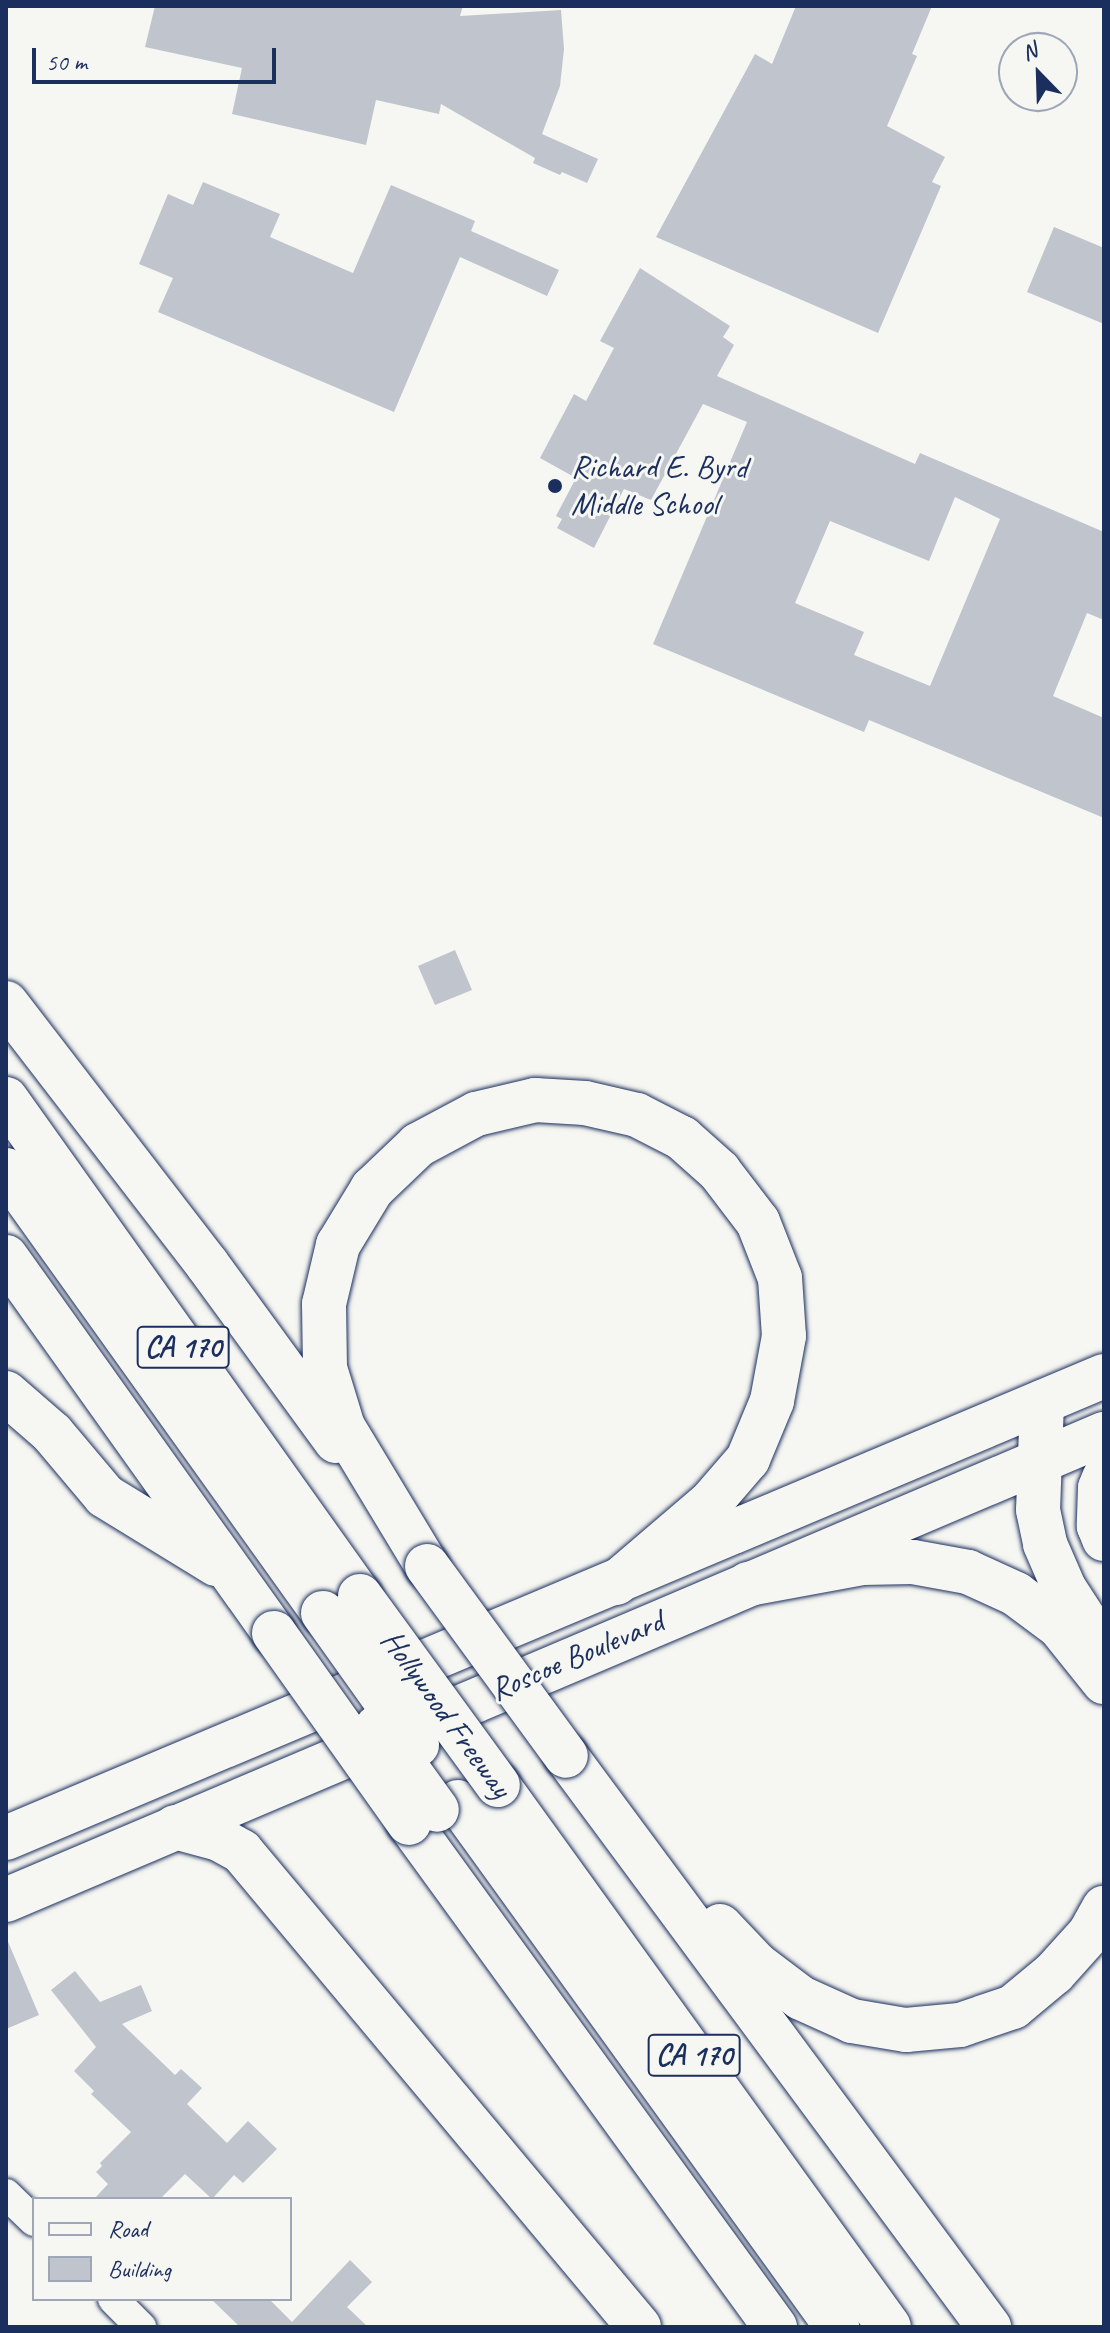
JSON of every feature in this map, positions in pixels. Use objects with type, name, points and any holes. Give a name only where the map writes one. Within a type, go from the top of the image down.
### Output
[{"type":"main road","points":[[6,1003],[207,1264],[989,2327]]},
{"type":"main road","name":"Hollywood Freeway","points":[[6,1099],[314,1616],[435,1812],[775,2327]]},
{"type":"main road","points":[[427,1566],[343,1427],[325,1368],[324,1304],[338,1245],[372,1189],[418,1145],[476,1114],[535,1100],[585,1103],[637,1115],[682,1138],[719,1171],[758,1222],[780,1278],[784,1336],[772,1401],[748,1459],[711,1502],[616,1583]]},
{"type":"main road","points":[[6,1170],[314,1616]]},
{"type":"main road","points":[[6,1212],[314,1616]]},
{"type":"main road","name":"Hollywood Freeway","points":[[6,1257],[233,1575],[314,1616],[498,1785],[889,2327]]},
{"type":"main road","name":"Roscoe Boulevard","points":[[6,1838],[1104,1376]]},
{"type":"main road","points":[[6,1393],[52,1433],[105,1496],[233,1575]]},
{"type":"main road","points":[[1042,1402],[1038,1510],[1045,1544],[1064,1588],[1104,1651]]},
{"type":"main road","name":"Roscoe Boulevard","points":[[6,1900],[1104,1434]]},
{"type":"main road","points":[[1104,1478],[1100,1488],[1099,1526],[1104,1539]]},
{"type":"main road","points":[[748,1584],[862,1563],[913,1562],[968,1572],[1016,1594],[1059,1626],[1104,1682]]},
{"type":"main road","points":[[566,1756],[756,1964],[801,1998],[852,2021],[906,2030],[960,2025],[1013,2007],[1054,1973],[1090,1933],[1104,1908]]},
{"type":"main road","points":[[435,1812],[807,2327]]},
{"type":"main road","points":[[435,1812],[837,2327]]},
{"type":"main road","points":[[175,1827],[219,1839],[242,1852],[639,2327]]},
{"type":"street","points":[[6,2194],[32,2219]]},
{"type":"street","points":[[115,2301],[141,2327]]},
{"type":"building","points":[[155,6],[463,6],[460,16],[561,10],[564,49],[560,86],[542,134],[598,159],[587,183],[562,172],[560,175],[533,163],[535,158],[441,104],[439,114],[376,100],[366,145],[232,114],[242,68],[145,47]]},
{"type":"building","points":[[796,6],[932,6],[912,54],[917,56],[887,126],[945,157],[932,182],[941,186],[878,333],[656,237],[755,54],[772,64]]},
{"type":"building","points":[[203,182],[280,214],[270,237],[353,273],[391,185],[475,221],[471,231],[559,270],[547,296],[460,257],[394,412],[158,312],[173,278],[139,264],[168,194],[193,205]]},
{"type":"building","points":[[1054,227],[1104,248],[1104,324],[1027,292]]},
{"type":"building","points":[[640,268],[730,326],[723,337],[734,345],[717,376],[915,464],[920,453],[1104,532],[1104,620],[1087,613],[1053,696],[1104,718],[1104,818],[869,720],[864,732],[653,644],[747,422],[703,404],[651,500],[624,489],[594,548],[557,528],[562,519],[556,516],[576,478],[540,458],[574,394],[586,401],[614,348],[600,341]],"holes":[[[955,497],[1000,519],[930,686],[854,655],[864,632],[795,603],[830,521],[929,561]]]},
{"type":"building","points":[[455,950],[472,990],[435,1005],[418,966]]},
{"type":"building","points":[[6,1937],[39,2015],[6,2029]]},
{"type":"building","points":[[75,1971],[100,2002],[141,1985],[152,2011],[122,2024],[175,2075],[181,2069],[202,2088],[187,2104],[227,2143],[248,2121],[277,2149],[243,2183],[234,2175],[214,2197],[210,2197],[185,2174],[162,2197],[96,2197],[108,2184],[96,2172],[102,2166],[100,2163],[131,2132],[91,2094],[94,2091],[74,2071],[96,2047],[51,1990]]},
{"type":"building","points":[[350,2260],[372,2282],[347,2307],[368,2327],[240,2327],[213,2301],[271,2301],[292,2322]]},
{"type":"place","name":"Richard E. Byrd Middle School","points":[[555,486]]}]
